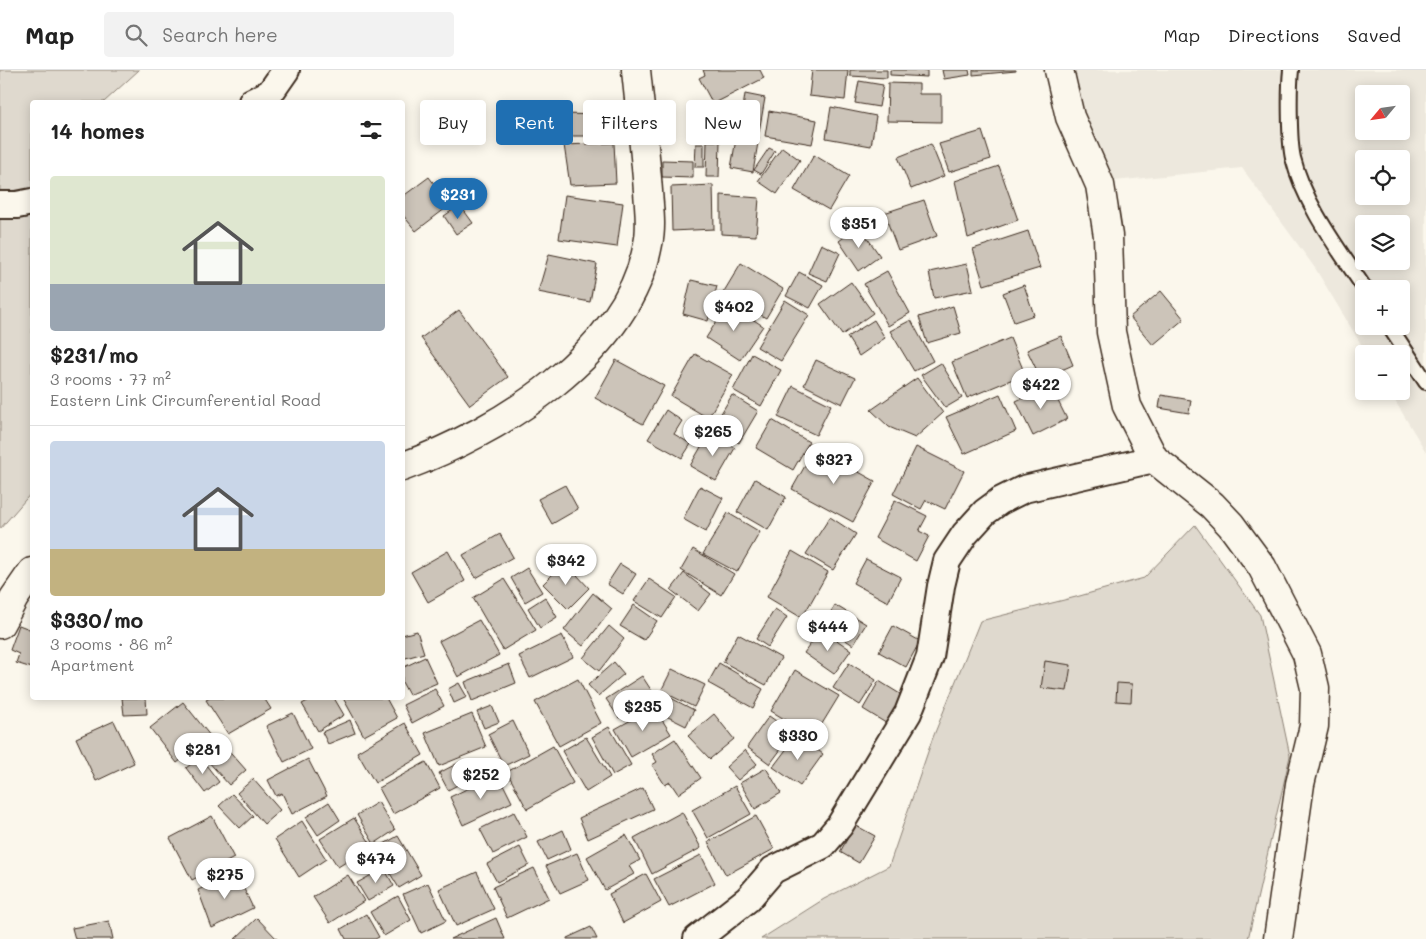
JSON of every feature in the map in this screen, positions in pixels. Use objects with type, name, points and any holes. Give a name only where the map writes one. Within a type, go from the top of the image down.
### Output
[{"type":"main road","points":[[405,466],[455,444],[508,415],[549,388],[586,355],[625,303],[641,270],[649,243],[650,218],[636,70]]},
{"type":"main road","points":[[1059,70],[1070,117],[1100,185],[1108,236],[1111,332],[1127,406],[1154,459],[1199,494],[1230,525],[1262,567],[1308,654],[1315,688],[1314,726],[1300,784],[1278,939]]},
{"type":"main road","points":[[0,624],[14,598],[30,575]]},
{"type":"street","points":[[256,100],[270,93],[286,70]]},
{"type":"street","points":[[0,204],[17,205],[30,202]]},
{"type":"street","points":[[697,939],[748,899],[773,870],[823,845],[840,825],[908,714],[930,657],[941,586],[947,561],[965,534],[985,512],[1000,501],[1024,489],[1154,459]]},
{"type":"lane","points":[[1291,70],[1293,156],[1302,186],[1333,240],[1359,280]]},
{"type":"lane","points":[[1395,335],[1426,382]]},
{"type":"shaded area","points":[[0,70],[139,70],[106,100],[30,100],[30,494],[0,529]]},
{"type":"shaded area","points":[[1066,70],[1426,70],[1426,452],[1394,400],[1410,400],[1410,345],[1362,345],[1356,335],[1410,335],[1410,280],[1355,280],[1355,334],[1315,268],[1242,168],[1114,181],[1068,79]]},
{"type":"shaded area","points":[[1195,525],[1260,615],[1290,756],[1248,939],[761,939],[824,899],[889,866],[932,740],[980,621],[1144,578]]},
{"type":"building","points":[[703,70],[760,70],[764,78],[721,100],[711,100],[699,78],[705,75]]},
{"type":"building","points":[[812,70],[848,70],[845,100],[809,96]]},
{"type":"building","points":[[850,70],[887,70],[887,78],[850,76]]},
{"type":"building","points":[[890,70],[927,70],[927,77],[890,75]]},
{"type":"building","points":[[942,70],[969,70],[970,75],[944,79]]},
{"type":"building","points":[[973,70],[1016,70],[1016,71],[973,75]]},
{"type":"building","points":[[859,81],[883,85],[879,107],[855,103]]},
{"type":"building","points":[[888,83],[919,84],[919,94],[941,94],[941,122],[887,121]]},
{"type":"building","points":[[745,94],[765,98],[760,126],[760,100],[744,100]]},
{"type":"building","points":[[831,107],[876,116],[871,146],[826,138]]},
{"type":"building","points":[[769,111],[817,120],[812,144],[765,136]]},
{"type":"building","points":[[573,114],[583,114],[583,136],[573,136]]},
{"type":"building","points":[[982,131],[991,159],[949,172],[939,144]]},
{"type":"building","points":[[931,144],[944,176],[911,189],[898,157]]},
{"type":"building","points":[[564,145],[614,145],[616,183],[570,185]]},
{"type":"building","points":[[696,145],[704,145],[704,167],[695,167]]},
{"type":"building","points":[[707,145],[720,145],[719,177],[706,177]]},
{"type":"building","points":[[735,145],[758,145],[753,172],[731,168]]},
{"type":"building","points":[[782,147],[800,160],[777,194],[758,181]]},
{"type":"building","points":[[769,148],[775,151],[761,174],[754,170]]},
{"type":"building","points":[[814,155],[849,176],[829,210],[794,190]]},
{"type":"building","points":[[662,160],[693,161],[693,178],[662,177]]},
{"type":"building","points":[[999,166],[1018,220],[968,238],[955,181]]},
{"type":"building","points":[[429,177],[450,205],[416,231],[405,218],[405,195]]},
{"type":"building","points":[[713,185],[714,229],[672,231],[671,187]]},
{"type":"building","points":[[565,195],[623,203],[617,247],[559,239]]},
{"type":"building","points":[[721,195],[759,198],[756,236],[721,234]]},
{"type":"building","points":[[924,200],[937,236],[898,250],[884,213]]},
{"type":"building","points":[[460,205],[473,223],[456,234],[444,216]]},
{"type":"building","points":[[859,226],[880,256],[859,271],[839,241]]},
{"type":"building","points":[[1028,231],[1040,268],[984,285],[973,249]]},
{"type":"building","points":[[821,244],[840,253],[827,281],[808,273]]},
{"type":"building","points":[[549,254],[597,264],[590,302],[538,292]]},
{"type":"building","points":[[741,263],[783,289],[766,318],[723,293]]},
{"type":"building","points":[[967,264],[973,290],[934,298],[929,272]]},
{"type":"building","points":[[887,271],[910,313],[888,326],[864,284]]},
{"type":"building","points":[[799,272],[823,285],[810,308],[786,296]]},
{"type":"building","points":[[691,280],[717,286],[708,321],[683,314]]},
{"type":"building","points":[[851,282],[873,313],[842,335],[820,304]]},
{"type":"building","points":[[1024,285],[1034,315],[1014,322],[1003,293]]},
{"type":"building","points":[[1161,291],[1184,319],[1153,345],[1130,317]]},
{"type":"building","points":[[785,300],[809,315],[781,361],[757,347]]},
{"type":"building","points":[[728,303],[763,326],[740,360],[706,338]]},
{"type":"building","points":[[953,306],[961,333],[927,343],[919,317]]},
{"type":"building","points":[[459,310],[508,377],[470,405],[421,338]]},
{"type":"building","points":[[874,320],[885,338],[859,356],[847,337]]},
{"type":"building","points":[[911,320],[933,361],[914,371],[890,331]]},
{"type":"building","points":[[1061,336],[1073,365],[1041,379],[1027,350]]},
{"type":"building","points":[[1010,338],[1025,374],[967,398],[952,362]]},
{"type":"building","points":[[695,354],[733,375],[708,418],[671,396]]},
{"type":"building","points":[[752,354],[781,370],[761,406],[733,390]]},
{"type":"building","points":[[616,360],[664,386],[643,424],[595,398]]},
{"type":"building","points":[[816,360],[855,378],[842,404],[804,385]]},
{"type":"building","points":[[941,363],[962,398],[945,408],[921,375]]},
{"type":"building","points":[[917,378],[943,413],[915,438],[889,427],[871,410]]},
{"type":"building","points":[[1050,385],[1067,419],[1033,436],[1016,401]]},
{"type":"building","points":[[793,386],[831,405],[816,435],[778,417]]},
{"type":"building","points":[[1000,394],[1016,431],[964,454],[946,417]]},
{"type":"building","points":[[732,395],[758,411],[739,443],[713,427]]},
{"type":"building","points":[[1161,395],[1191,400],[1189,413],[1159,408]]},
{"type":"building","points":[[666,410],[682,421],[674,434],[691,444],[682,458],[648,439]]},
{"type":"building","points":[[772,420],[809,442],[793,470],[756,448]]},
{"type":"building","points":[[709,433],[735,448],[716,481],[690,466]]},
{"type":"building","points":[[916,447],[964,471],[945,509],[926,500],[921,509],[893,494]]},
{"type":"building","points":[[815,448],[875,481],[853,522],[792,489]]},
{"type":"building","points":[[755,479],[786,497],[768,530],[737,512]]},
{"type":"building","points":[[565,485],[578,509],[552,524],[538,499]]},
{"type":"building","points":[[700,486],[723,498],[706,532],[683,519]]},
{"type":"building","points":[[895,500],[927,516],[919,531],[929,536],[916,561],[875,538]]},
{"type":"building","points":[[728,513],[760,532],[737,572],[703,554]]},
{"type":"building","points":[[830,517],[856,534],[833,570],[806,554]]},
{"type":"building","points":[[500,534],[513,557],[476,578],[463,555]]},
{"type":"building","points":[[693,549],[734,574],[721,595],[681,570]]},
{"type":"building","points":[[448,551],[465,581],[428,602],[411,572]]},
{"type":"building","points":[[792,551],[828,572],[802,618],[767,597]]},
{"type":"building","points":[[866,559],[901,577],[888,602],[853,583]]},
{"type":"building","points":[[565,562],[589,588],[568,609],[543,584]]},
{"type":"building","points":[[620,564],[636,574],[623,594],[607,584]]},
{"type":"building","points":[[527,568],[542,592],[525,602],[511,578]]},
{"type":"building","points":[[684,573],[711,594],[698,611],[671,590]]},
{"type":"building","points":[[504,579],[536,630],[503,650],[473,598]]},
{"type":"building","points":[[649,579],[676,597],[662,618],[634,601]]},
{"type":"building","points":[[593,593],[612,609],[583,646],[564,630]]},
{"type":"building","points":[[545,597],[557,617],[540,628],[528,608]]},
{"type":"building","points":[[634,605],[657,621],[644,640],[620,626]]},
{"type":"building","points":[[835,605],[866,624],[853,645],[823,625]]},
{"type":"building","points":[[775,609],[787,617],[768,647],[756,639]]},
{"type":"building","points":[[479,620],[499,655],[458,677],[439,641]]},
{"type":"building","points":[[19,625],[30,629],[30,667],[16,663],[19,654],[10,650]]},
{"type":"building","points":[[609,626],[624,639],[599,671],[583,658]]},
{"type":"building","points":[[893,626],[920,641],[906,667],[879,652]]},
{"type":"building","points":[[821,629],[851,650],[834,674],[804,653]]},
{"type":"building","points":[[417,631],[424,653],[405,658],[405,634]]},
{"type":"building","points":[[738,634],[781,658],[766,685],[723,662]]},
{"type":"building","points":[[562,635],[573,657],[530,678],[519,656]]},
{"type":"building","points":[[425,657],[437,683],[409,695],[405,688],[405,667]]},
{"type":"building","points":[[1045,661],[1071,665],[1067,691],[1041,688]]},
{"type":"building","points":[[614,662],[624,674],[598,696],[588,685]]},
{"type":"building","points":[[719,663],[763,689],[753,708],[708,683]]},
{"type":"building","points":[[849,663],[876,680],[860,705],[833,688]]},
{"type":"building","points":[[509,664],[516,683],[472,701],[465,682]]},
{"type":"building","points":[[672,669],[705,685],[694,707],[661,691]]},
{"type":"building","points":[[795,670],[839,696],[814,737],[771,711]]},
{"type":"building","points":[[642,676],[655,696],[619,718],[606,699]]},
{"type":"building","points":[[578,679],[601,723],[559,746],[535,702]]},
{"type":"building","points":[[879,681],[905,697],[889,725],[863,709]]},
{"type":"building","points":[[459,683],[467,697],[454,703],[448,689]]},
{"type":"building","points":[[1117,683],[1132,684],[1131,702],[1116,701]]},
{"type":"building","points":[[435,689],[444,706],[412,723],[403,705]]},
{"type":"building","points":[[667,696],[694,710],[686,726],[658,712]]},
{"type":"building","points":[[122,700],[146,700],[147,714],[124,715]]},
{"type":"building","points":[[206,700],[265,700],[271,709],[228,734]]},
{"type":"building","points":[[309,700],[335,700],[344,715],[318,731],[302,704]]},
{"type":"building","points":[[344,700],[387,700],[397,718],[364,736]]},
{"type":"building","points":[[183,702],[211,737],[177,763],[150,728]]},
{"type":"building","points":[[492,706],[499,722],[484,728],[477,712]]},
{"type":"building","points":[[654,707],[671,734],[631,757],[615,729]]},
{"type":"building","points":[[293,713],[311,749],[284,762],[266,726]]},
{"type":"building","points":[[472,714],[486,747],[439,766],[425,733]]},
{"type":"building","points":[[714,714],[734,739],[710,759],[688,736]]},
{"type":"building","points":[[769,716],[793,733],[770,764],[747,747]]},
{"type":"building","points":[[350,720],[355,733],[328,744],[322,732]]},
{"type":"building","points":[[114,721],[134,763],[96,781],[76,738]]},
{"type":"building","points":[[513,721],[529,754],[504,766],[488,734]]},
{"type":"building","points":[[405,723],[423,755],[375,783],[357,752]]},
{"type":"building","points":[[609,727],[631,765],[613,775],[592,737]]},
{"type":"building","points":[[797,735],[823,754],[800,786],[773,767]]},
{"type":"building","points":[[586,737],[610,777],[586,792],[562,751]]},
{"type":"building","points":[[675,739],[701,778],[678,794],[670,782],[665,785],[652,765],[657,762],[652,754]]},
{"type":"building","points":[[224,745],[246,770],[229,785],[207,760]]},
{"type":"building","points":[[553,746],[573,783],[527,809],[507,772]]},
{"type":"building","points":[[745,750],[757,764],[738,780],[726,767]]},
{"type":"building","points":[[200,757],[219,782],[205,793],[186,768]]},
{"type":"building","points":[[308,759],[327,796],[292,814],[282,793],[276,796],[268,780]]},
{"type":"building","points":[[464,760],[473,777],[448,790],[439,773]]},
{"type":"building","points":[[426,762],[440,788],[393,814],[379,788]]},
{"type":"building","points":[[766,768],[781,793],[755,809],[740,783]]},
{"type":"building","points":[[498,774],[512,802],[463,825],[450,797]]},
{"type":"building","points":[[253,779],[280,810],[264,824],[237,793]]},
{"type":"building","points":[[735,786],[751,814],[708,838],[692,810]]},
{"type":"building","points":[[643,788],[653,809],[588,839],[579,818]]},
{"type":"building","points":[[232,794],[253,816],[240,828],[219,806]]},
{"type":"building","points":[[329,802],[340,820],[318,835],[306,817]]},
{"type":"building","points":[[378,802],[395,830],[374,844],[357,815]]},
{"type":"building","points":[[514,812],[527,837],[493,854],[480,829]]},
{"type":"building","points":[[682,812],[701,848],[652,874],[634,838]]},
{"type":"building","points":[[212,816],[234,858],[192,880],[170,838]]},
{"type":"building","points":[[756,816],[774,849],[726,875],[708,842]]},
{"type":"building","points":[[354,818],[372,846],[338,867],[320,839]]},
{"type":"building","points":[[302,821],[326,859],[299,877],[275,839]]},
{"type":"building","points":[[855,825],[875,836],[859,863],[840,852]]},
{"type":"building","points":[[563,830],[571,849],[547,860],[538,842]]},
{"type":"building","points":[[626,835],[640,860],[629,866],[634,874],[605,890],[587,857]]},
{"type":"building","points":[[398,836],[421,875],[399,888],[375,849]]},
{"type":"building","points":[[520,847],[529,865],[497,882],[487,864]]},
{"type":"building","points":[[577,853],[589,880],[560,893],[546,866]]},
{"type":"building","points":[[701,855],[715,883],[669,907],[654,879]]},
{"type":"building","points":[[384,868],[394,886],[368,901],[357,883]]},
{"type":"building","points":[[534,868],[549,898],[507,918],[493,887]]},
{"type":"building","points":[[236,872],[253,908],[212,928],[198,890]]},
{"type":"building","points":[[477,872],[494,909],[456,926],[439,889]]},
{"type":"building","points":[[646,874],[661,902],[623,923],[609,894]]},
{"type":"building","points":[[348,875],[364,901],[330,923],[313,897]]},
{"type":"building","points":[[428,883],[446,921],[421,933],[403,894]]},
{"type":"building","points":[[398,896],[411,920],[384,936],[370,912]]},
{"type":"building","points":[[366,914],[379,937],[375,939],[346,939],[341,929]]},
{"type":"building","points":[[257,918],[277,939],[235,939]]},
{"type":"building","points":[[496,918],[505,939],[450,939]]},
{"type":"building","points":[[109,921],[113,939],[75,939],[72,928]]},
{"type":"building","points":[[591,927],[597,939],[567,939],[567,938]]}]
